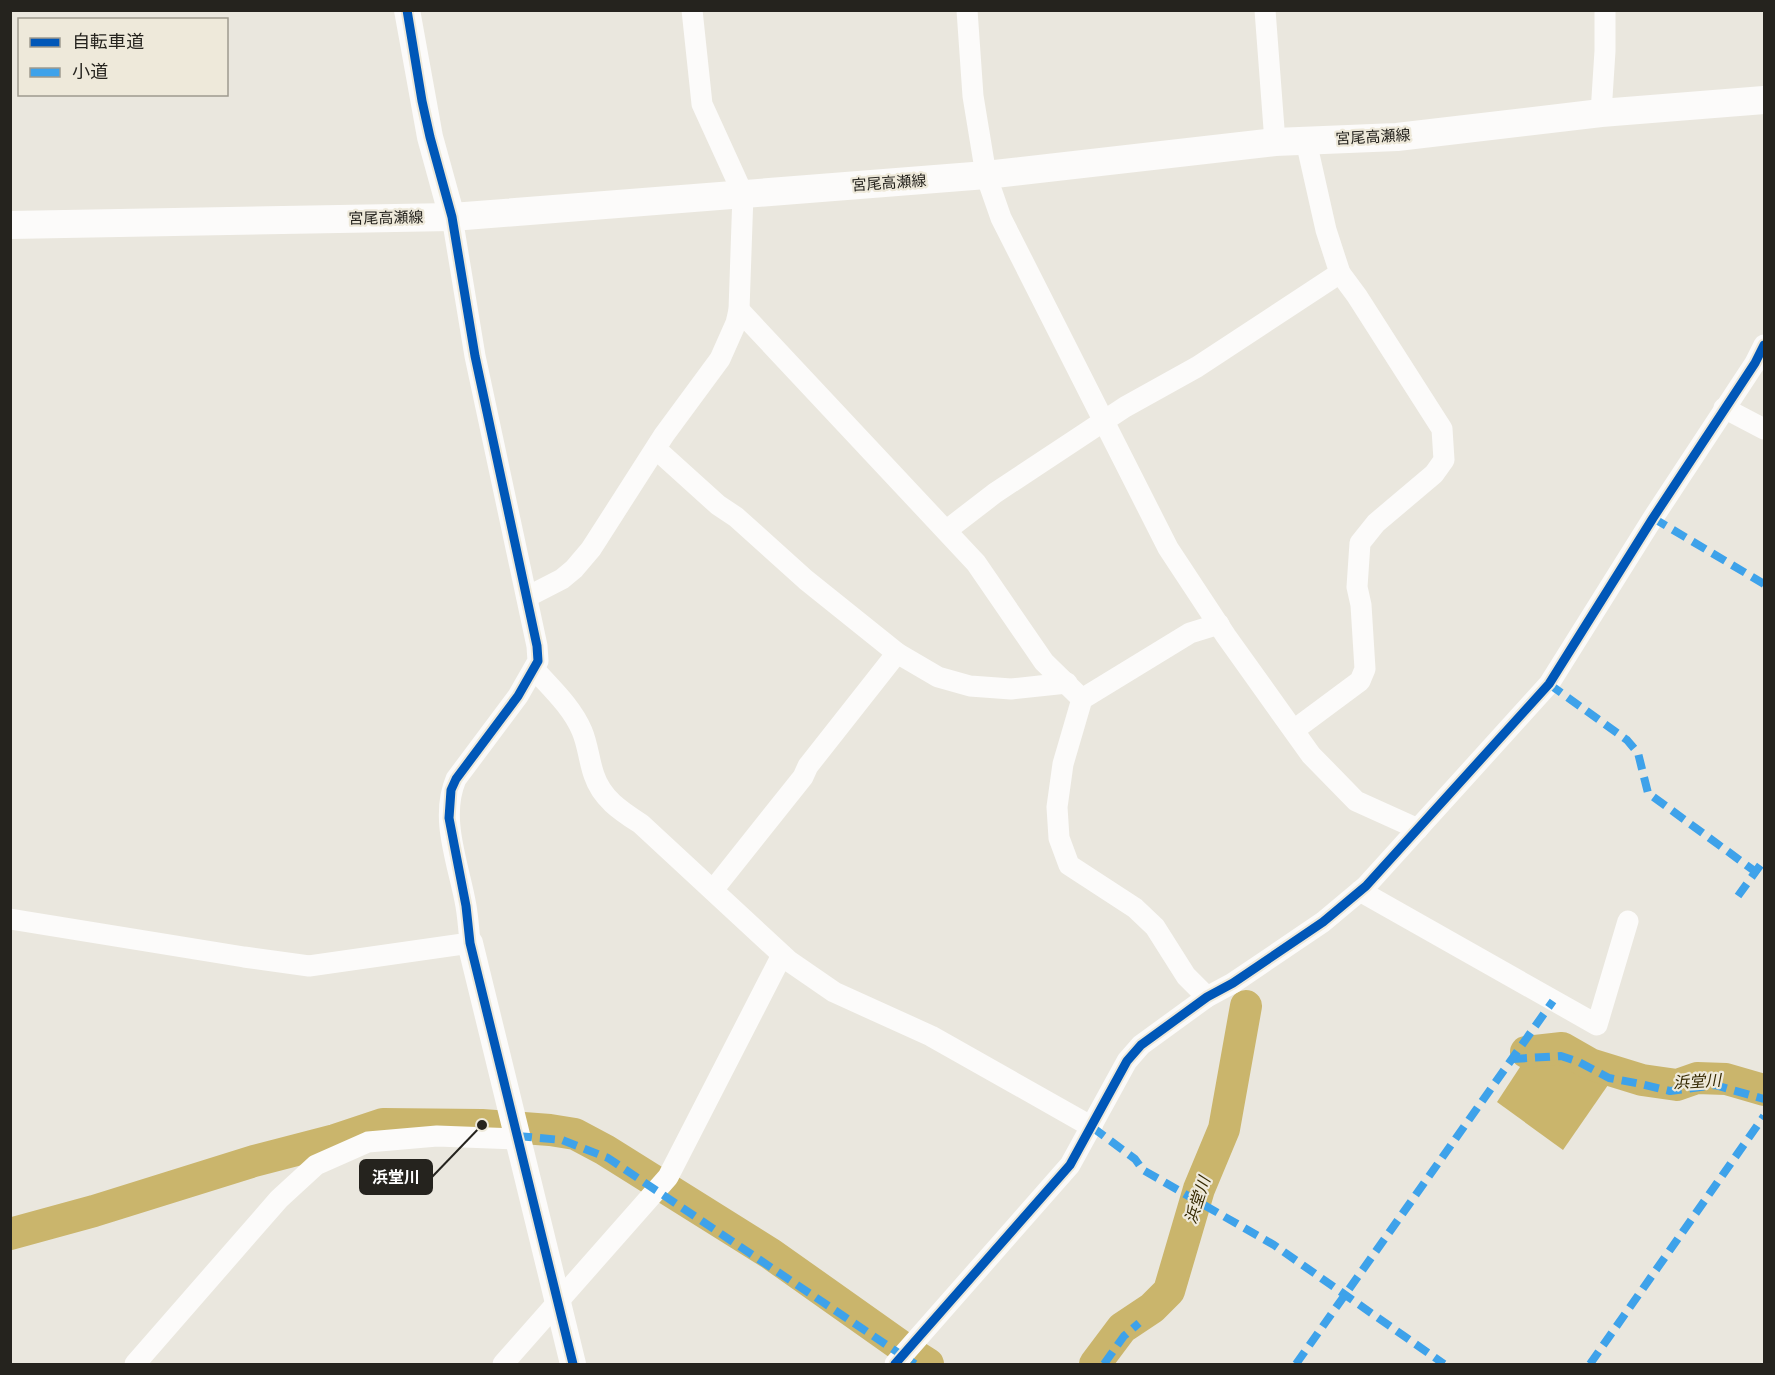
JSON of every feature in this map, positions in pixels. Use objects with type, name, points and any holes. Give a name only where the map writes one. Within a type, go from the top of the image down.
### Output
[{"type":"main road","name":"宮尾高瀬線","points":[[10,225],[452,217],[986,175],[1275,142],[1397,137],[1601,113],[1764,100]]},
{"type":"street","points":[[407,10],[429,137],[452,217],[475,356],[527,597],[538,661],[518,696],[456,779],[451,790],[449,818],[466,906],[470,943],[573,1365]]},
{"type":"street","points":[[527,597],[550,587],[574,569],[591,549],[664,435],[720,359],[736,323],[739,310],[743,194],[702,105],[692,10]]},
{"type":"street","points":[[967,10],[973,96],[986,175],[1001,218],[1168,548],[1311,754],[1356,801],[1418,829]]},
{"type":"street","points":[[1265,10],[1275,142]]},
{"type":"street","points":[[1601,113],[1605,10]]},
{"type":"street","points":[[1294,730],[1360,681],[1365,669],[1361,605],[1357,587],[1360,543],[1376,523],[1434,474],[1444,460],[1442,429],[1340,273],[1326,230],[1306,141]]},
{"type":"street","points":[[947,530],[994,493],[1125,407],[1197,367],[1340,273]]},
{"type":"street","points":[[739,310],[976,562],[1044,662],[1082,699]]},
{"type":"street","points":[[896,1365],[1070,1165],[1127,1061],[1141,1045],[1207,997],[1233,983],[1323,922],[1360,891],[1549,684],[1755,363],[1764,345]]},
{"type":"street","points":[[1724,408],[1764,429]]},
{"type":"street","points":[[656,450],[806,580],[897,653],[938,677],[970,686],[1011,689],[1067,683]]},
{"type":"street","points":[[1207,997],[1186,976],[1155,927],[1135,908],[1069,865],[1059,838],[1057,807],[1063,764],[1082,699],[1190,633],[1220,624]]},
{"type":"street","points":[[713,890],[897,653]]},
{"type":"street","points":[[534,669],[573,713],[583,732],[594,775],[602,793],[619,809],[641,824],[782,955],[834,992],[931,1036],[1092,1127]]},
{"type":"street","points":[[1360,891],[1596,1025],[1628,921]]},
{"type":"street","points":[[10,919],[309,966],[470,943]]},
{"type":"street","points":[[503,1365],[663,1182],[782,955]]},
{"type":"street","points":[[135,1365],[279,1199],[316,1166],[368,1142],[516,1131]]},
{"type":"shaded area","points":[[1563,1062],[1608,1085],[1563,1150],[1497,1102],[1522,1064]]},
{"type":"waterway","name":"浜堂川","points":[[1095,1364],[1122,1328],[1152,1308],[1169,1291],[1199,1189],[1224,1129],[1246,1006]]},
{"type":"waterway","name":"浜堂川","points":[[1526,1052],[1562,1048],[1590,1064],[1642,1080],[1677,1085],[1697,1078],[1726,1079],[1764,1090]]},
{"type":"waterway","name":"浜堂川","points":[[10,1234],[383,1124],[482,1125],[550,1130],[575,1134],[605,1150],[771,1254],[901,1346]]},
{"type":"waterway","name":"浜堂川","points":[[917,1357],[928,1364]]},
{"type":"marked path","points":[[1653,518],[1764,584]]},
{"type":"marked path","points":[[1549,684],[1627,740],[1638,753],[1648,793],[1764,878]]},
{"type":"marked path","points":[[1738,896],[1764,860]]},
{"type":"marked path","points":[[1296,1364],[1553,1001]]},
{"type":"marked path","points":[[1512,1059],[1561,1056],[1579,1062],[1609,1078],[1670,1091],[1715,1085],[1764,1099]]},
{"type":"marked path","points":[[1590,1364],[1764,1116]]},
{"type":"marked path","points":[[1092,1127],[1135,1159],[1143,1170],[1274,1245],[1444,1364]]},
{"type":"marked path","points":[[517,1136],[562,1140],[608,1158],[915,1364]]},
{"type":"marked path","points":[[1104,1364],[1124,1336],[1139,1323]]},
{"type":"cycle path","points":[[407,10],[422,101],[452,217],[475,356],[537,646],[538,661],[518,696],[456,779],[451,790],[449,818],[466,906],[470,943],[573,1364]]},
{"type":"cycle path","points":[[895,1364],[1070,1165],[1127,1061],[1141,1045],[1207,997],[1233,983],[1323,922],[1366,886],[1549,684],[1653,518],[1755,363],[1764,345]]},
{"type":"place","name":"浜堂川","points":[[482,1125]]}]
